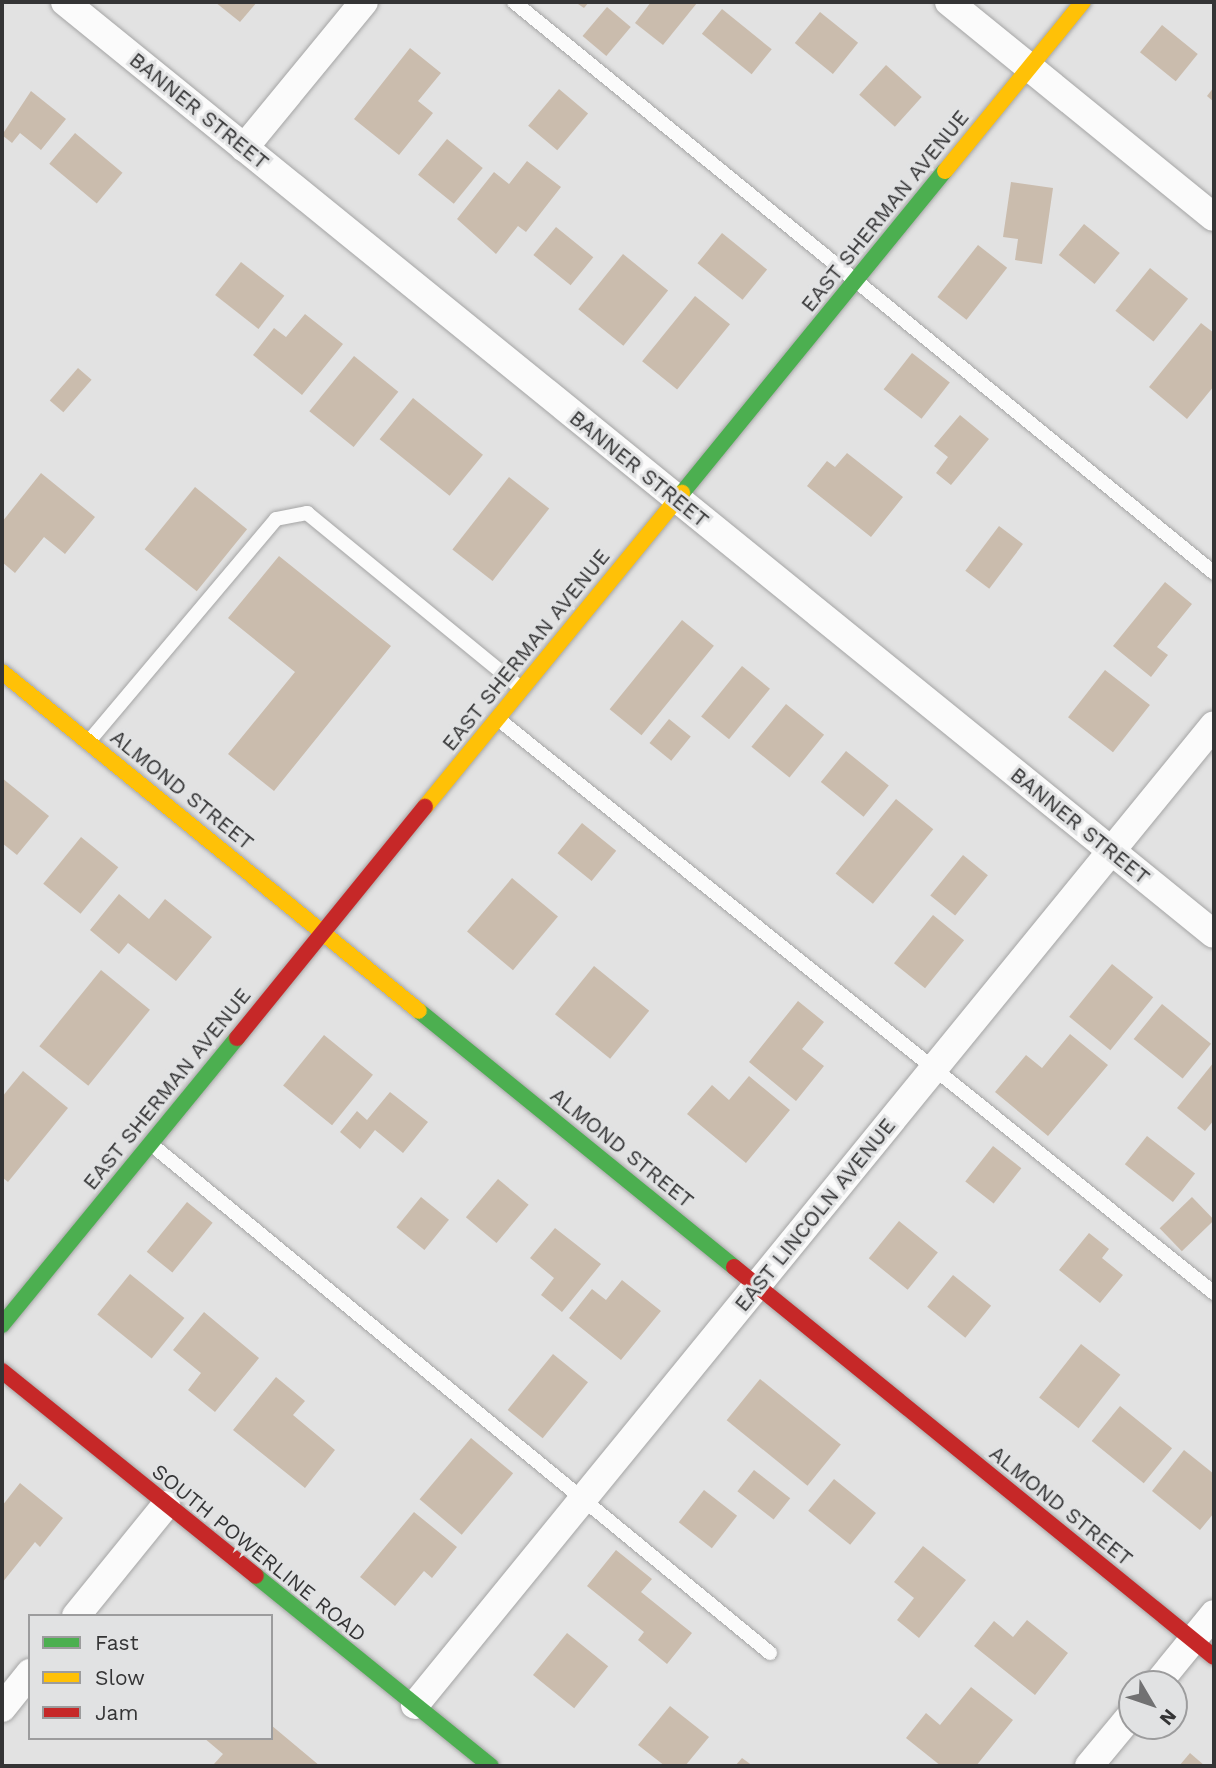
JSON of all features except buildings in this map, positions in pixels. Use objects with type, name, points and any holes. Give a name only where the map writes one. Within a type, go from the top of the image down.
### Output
[{"type":"street","name":"BANNER STREET","points":[[65,2],[1214,934]]},
{"type":"street","points":[[244,148],[363,2]]},
{"type":"street","points":[[950,2],[1214,217]]},
{"type":"street","name":"EAST SHERMAN AVENUE","points":[[2,1325],[1083,2]]},
{"type":"street","name":"ALMOND STREET","points":[[2,672],[1204,1649]]},
{"type":"street","name":"EAST LINCOLN AVENUE","points":[[415,1704],[1214,725]]},
{"type":"street","name":"SOUTH POWERLINE ROAD","points":[[2,1371],[491,1766]]},
{"type":"street","points":[[78,1614],[166,1505]]},
{"type":"street","points":[[1176,1670],[1204,1649],[1214,1614]]},
{"type":"street","points":[[2,1708],[28,1676]]},
{"type":"street","points":[[1089,1766],[1118,1731]]},
{"type":"lane","points":[[514,2],[853,283],[1214,573]]},
{"type":"lane","points":[[88,742],[276,519],[307,513],[522,689]]},
{"type":"lane","points":[[497,718],[1214,1293]]},
{"type":"lane","points":[[150,1143],[770,1653]]},
{"type":"traffic: fast","points":[[682,493],[945,171]]},
{"type":"traffic: fast","points":[[419,1011],[734,1267]]},
{"type":"traffic: fast","points":[[2,1325],[237,1038]]},
{"type":"traffic: fast","points":[[256,1576],[491,1766]]},
{"type":"traffic: slow","points":[[945,171],[1083,2]]},
{"type":"traffic: slow","points":[[425,807],[682,493]]},
{"type":"traffic: slow","points":[[2,672],[419,1011]]},
{"type":"traffic: jam","points":[[237,1038],[425,807]]},
{"type":"traffic: jam","points":[[734,1267],[1214,1657]]},
{"type":"traffic: jam","points":[[2,1371],[256,1576]]}]
